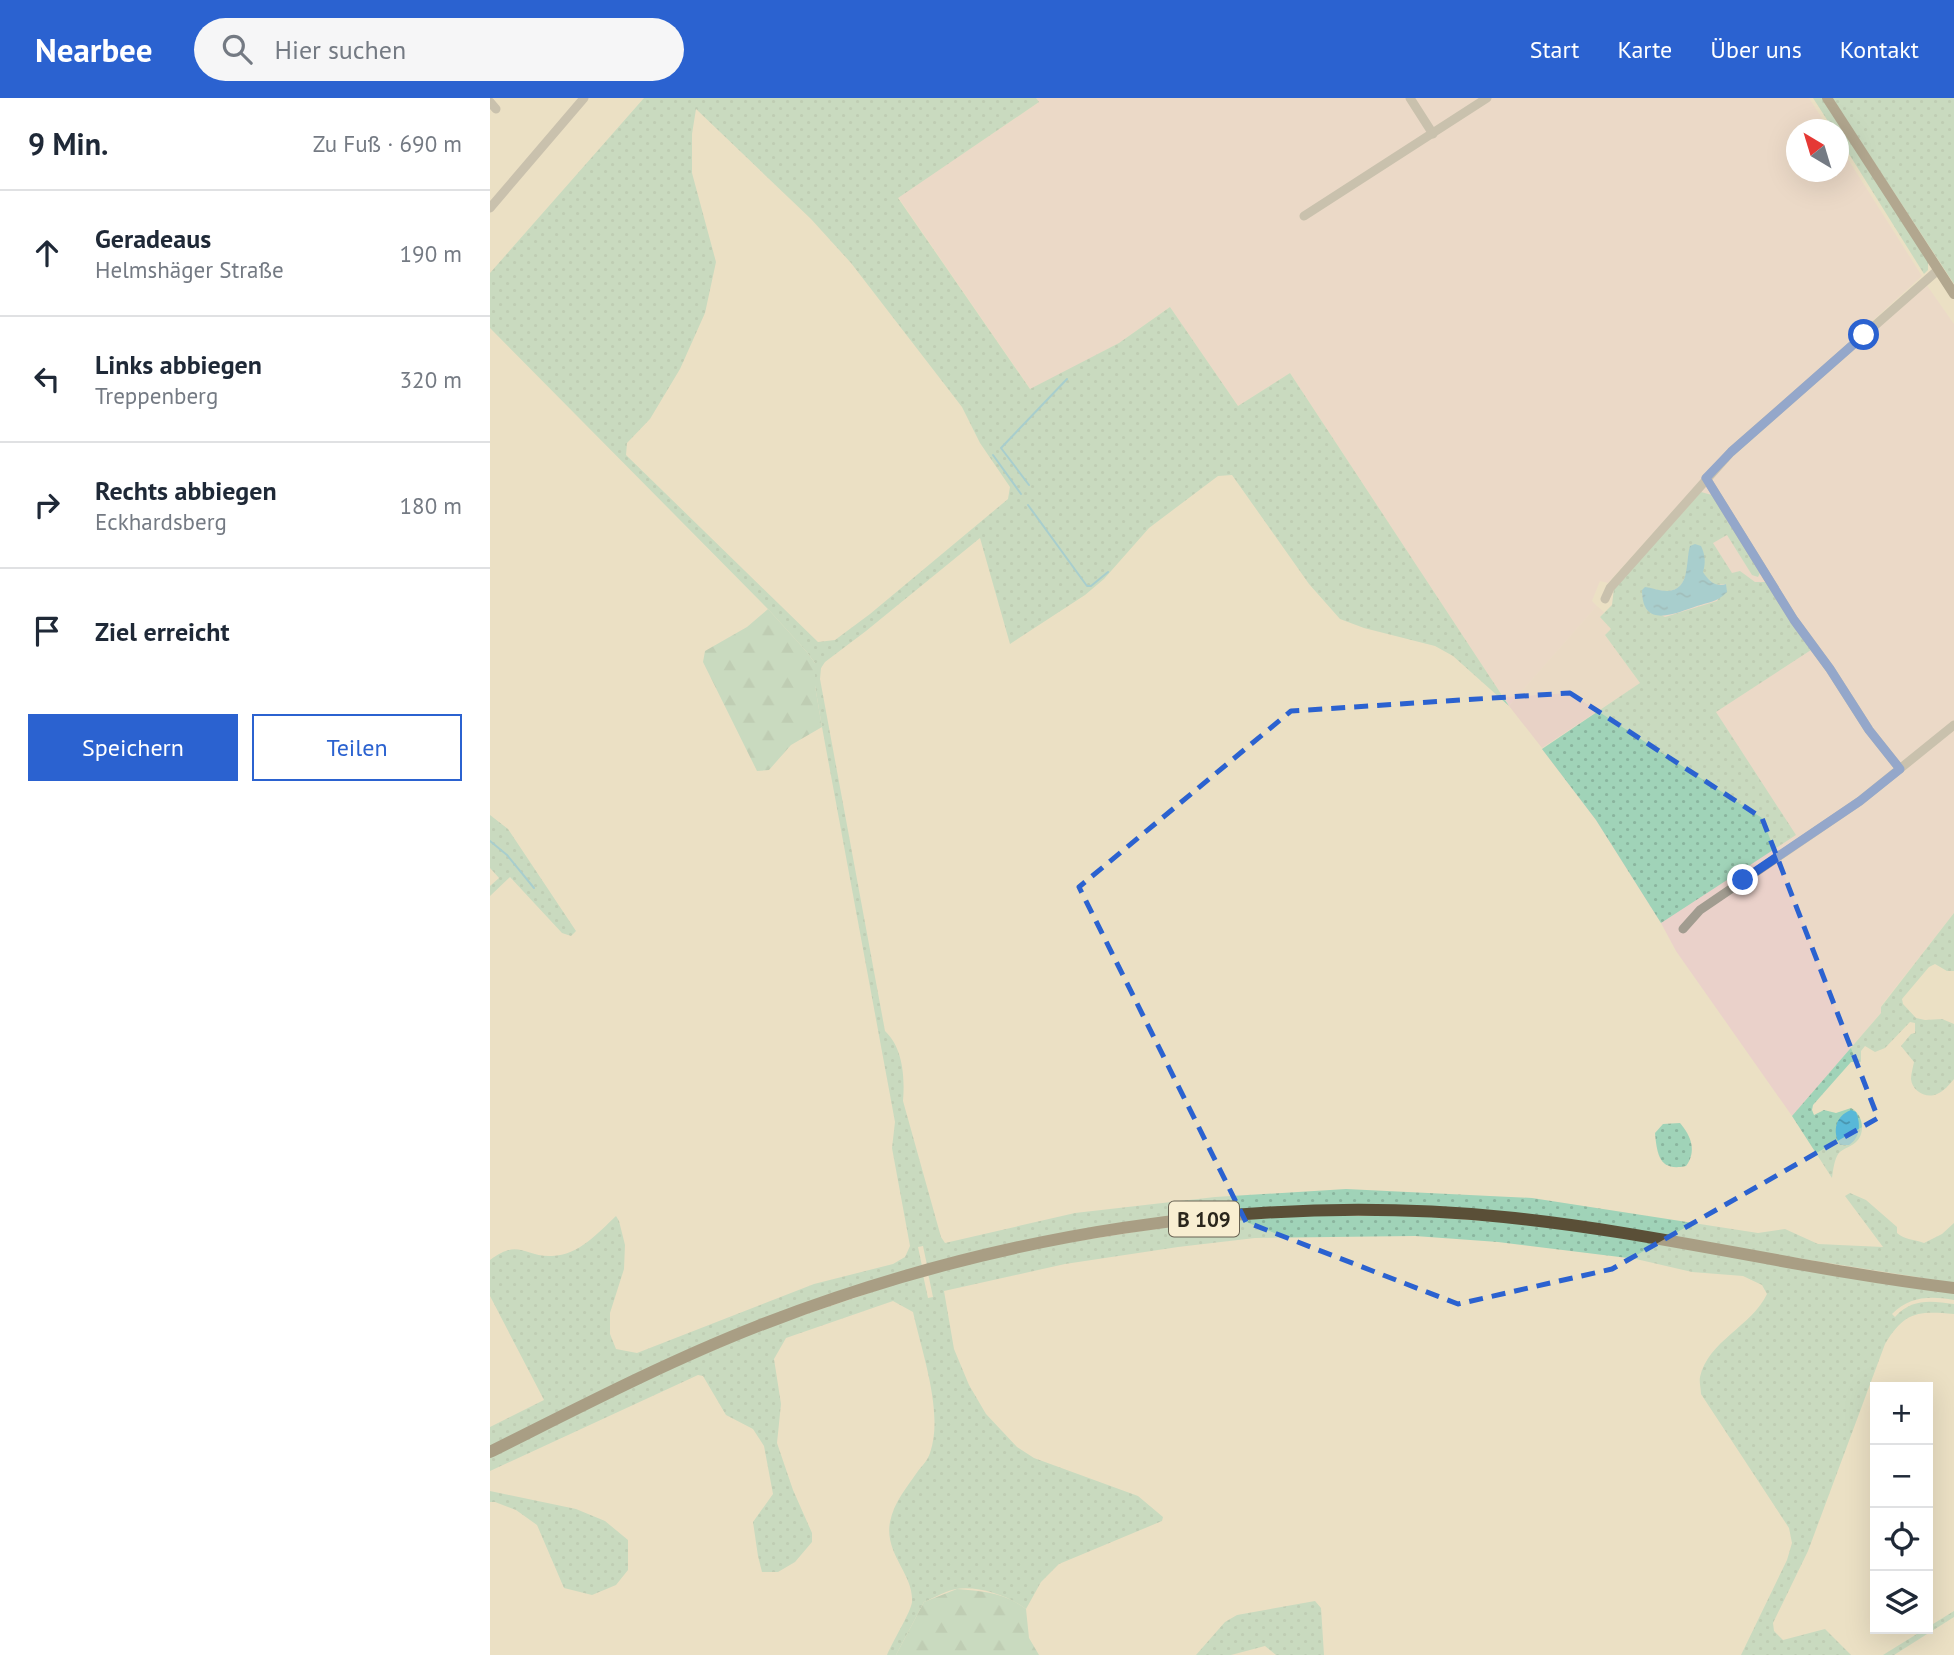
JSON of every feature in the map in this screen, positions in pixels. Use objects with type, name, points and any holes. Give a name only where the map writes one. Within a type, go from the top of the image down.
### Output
[{"type":"highway","name":"B 109","points":[[490,1452],[699,1350],[843,1295],[976,1256],[1065,1237],[1149,1224],[1303,1212],[1415,1212],[1500,1217],[1613,1231],[1901,1282],[1954,1288]]},
{"type":"main road","points":[[1827,98],[1954,294]]},
{"type":"street","points":[[490,208],[584,98]]},
{"type":"street","points":[[1410,98],[1433,134]]},
{"type":"street","points":[[1304,216],[1488,98]]},
{"type":"street","points":[[1605,599],[1610,588],[1731,452],[1938,270]]},
{"type":"street","points":[[1706,478],[1794,620],[1830,669],[1869,730],[1900,769]]},
{"type":"street","points":[[1683,929],[1700,910],[1826,825],[1954,725]]},
{"type":"highlighted area","points":[[1570,693],[1762,818],[1878,1118],[1612,1269],[1458,1304],[1246,1222],[1079,887],[1291,711]]},
{"type":"shaded area","points":[[1036,98],[1809,98],[1823,119],[1786,119],[1786,182],[1849,182],[1849,161],[1922,276],[1719,460],[1608,583],[1600,581],[1592,601],[1597,606],[1509,706],[1290,373],[1238,406],[1170,307],[1119,343],[1031,390],[898,197],[1038,103]]},
{"type":"shaded area","points":[[1926,284],[1954,324],[1954,913],[1881,1006],[1881,1013],[1792,1116],[1676,951],[1596,820],[1542,749],[1640,683],[1604,612],[1612,605],[1614,588],[1715,473]]},
{"type":"shaded area","points":[[1597,606],[1604,612],[1600,617],[1611,629],[1605,635],[1640,683],[1542,748],[1509,706]]},
{"type":"green space","points":[[644,98],[1036,98],[1039,102],[898,198],[1030,389],[1119,343],[1170,307],[1238,406],[1290,373],[1509,706],[1453,656],[1435,646],[1340,619],[1309,584],[1232,475],[1218,476],[1149,528],[1104,579],[1085,595],[1010,644],[980,538],[825,662],[821,668],[820,679],[885,1031],[899,1054],[904,1082],[903,1101],[941,1237],[945,1243],[1075,1213],[1215,1197],[1346,1189],[1532,1198],[1758,1233],[1785,1229],[1818,1244],[1883,1247],[1845,1196],[1850,1193],[1866,1200],[1897,1227],[1897,1233],[1906,1238],[1924,1243],[1942,1234],[1954,1223],[1954,1283],[1753,1251],[1380,1207],[1027,1240],[927,1265],[923,1246],[918,1247],[922,1266],[864,1283],[490,1447],[490,1427],[544,1400],[490,1296],[490,1260],[508,1250],[521,1250],[542,1256],[562,1255],[587,1242],[616,1216],[625,1245],[624,1269],[610,1313],[610,1334],[616,1349],[637,1353],[814,1284],[893,1264],[905,1257],[910,1246],[892,1148],[895,1122],[822,727],[815,686],[815,663],[768,609],[490,328],[490,273]],"holes":[[[696,109],[811,219],[851,263],[962,407],[980,443],[1010,487],[1008,499],[870,614],[835,640],[818,642],[626,455],[627,443],[650,419],[680,369],[705,313],[716,262],[692,173],[692,134]]]},
{"type":"green space","points":[[1813,98],[1822,98],[1836,119],[1827,119]]},
{"type":"green space","points":[[1832,98],[1954,98],[1954,284],[1849,124],[1849,119],[1846,119]]},
{"type":"green space","points":[[1849,140],[1928,261],[1928,270],[1924,274],[1849,154]]},
{"type":"green space","points":[[1701,492],[1712,495],[1760,573],[1758,577],[1752,575],[1727,535],[1713,543],[1732,573],[1740,571],[1755,582],[1766,582],[1811,650],[1716,712],[1796,835],[1661,923],[1596,820],[1542,749],[1640,683],[1605,635],[1611,629],[1600,617],[1612,605],[1614,588]],"holes":[[[1688,554],[1715,585],[1726,584],[1717,601],[1665,617],[1649,607],[1644,600],[1642,590],[1671,591],[1681,584],[1686,573]]]},
{"type":"green space","points":[[768,609],[815,663],[815,686],[822,727],[791,745],[769,770],[757,771],[703,662],[705,651],[747,627]]},
{"type":"green space","points":[[490,815],[508,829],[576,931],[571,936],[562,933],[510,877],[490,896],[490,886],[499,878],[490,868]]},
{"type":"green space","points":[[1954,913],[1954,971],[1947,971],[1935,964],[1929,967],[1902,999],[1903,1004],[1916,1018],[1942,1019],[1954,1024],[1954,1079],[1942,1091],[1933,1095],[1924,1095],[1914,1087],[1911,1079],[1914,1062],[1901,1046],[1915,1033],[1915,1023],[1910,1022],[1885,1048],[1875,1052],[1865,1046],[1861,1051],[1861,1062],[1851,1062],[1813,1105],[1814,1115],[1824,1110],[1836,1113],[1851,1108],[1860,1119],[1861,1134],[1854,1144],[1839,1153],[1832,1178],[1792,1116],[1881,1013],[1881,1007]]},
{"type":"green space","points":[[1680,1123],[1690,1138],[1691,1155],[1686,1166],[1670,1166],[1661,1160],[1655,1133],[1663,1124]]},
{"type":"green space","points":[[1295,1216],[1421,1216],[1547,1226],[1954,1292],[1954,1300],[1921,1299],[1906,1304],[1892,1314],[1895,1317],[1908,1307],[1922,1302],[1954,1304],[1954,1314],[1922,1313],[1906,1319],[1885,1344],[1808,1551],[1773,1623],[1774,1631],[1783,1640],[1825,1629],[1851,1655],[1741,1655],[1787,1560],[1792,1543],[1789,1528],[1701,1394],[1700,1379],[1712,1353],[1751,1315],[1767,1294],[1762,1285],[1743,1276],[1692,1272],[1636,1259],[1498,1242],[1415,1236],[1255,1238],[1065,1264],[944,1291],[954,1349],[969,1385],[986,1414],[1017,1447],[1034,1458],[1138,1496],[1163,1517],[1162,1521],[1059,1564],[1041,1582],[1026,1609],[1002,1596],[965,1588],[952,1590],[924,1602],[896,1655],[887,1655],[912,1602],[909,1582],[891,1544],[890,1522],[901,1495],[929,1456],[935,1420],[930,1383],[913,1312],[893,1301],[786,1338],[774,1359],[781,1404],[777,1443],[793,1490],[812,1533],[812,1542],[795,1562],[778,1572],[762,1572],[753,1522],[773,1494],[764,1446],[753,1429],[726,1415],[703,1376],[698,1375],[490,1471],[490,1457],[640,1382],[765,1328],[923,1275],[928,1298],[933,1297],[928,1273],[1034,1248],[1185,1224]]},
{"type":"green space","points":[[490,1491],[576,1509],[605,1521],[628,1540],[628,1570],[616,1585],[592,1595],[564,1588],[537,1525],[516,1510],[490,1502]]},
{"type":"green space","points":[[957,1589],[1002,1596],[1026,1609],[1029,1638],[1039,1655],[896,1655],[924,1602]]},
{"type":"green space","points":[[1315,1601],[1321,1608],[1324,1655],[1276,1655],[1265,1646],[1231,1655],[1196,1655],[1225,1622],[1237,1615]]},
{"type":"green space","points":[[1954,1611],[1954,1617],[1933,1630],[1933,1624]]},
{"type":"green space","points":[[1917,1634],[1927,1634],[1894,1655],[1883,1655]]},
{"type":"water","points":[[1690,546],[1701,546],[1705,562],[1703,572],[1707,578],[1719,585],[1726,584],[1727,592],[1717,600],[1680,612],[1662,616],[1654,614],[1644,602],[1642,590],[1645,587],[1667,591],[1680,586],[1686,574]]},
{"type":"water","points":[[1851,1110],[1856,1112],[1858,1117],[1857,1135],[1849,1145],[1840,1145],[1836,1125],[1841,1116]]},
{"type":"waterway","points":[[1029,485],[1001,448],[1067,379]]},
{"type":"waterway","points":[[993,455],[1021,494]]},
{"type":"waterway","points":[[1028,505],[1087,586],[1091,586],[1108,572]]},
{"type":"waterway","points":[[490,841],[507,855],[534,888]]},
{"type":"route","points":[[1743,880],[1860,801],[1900,769],[1869,730],[1830,669],[1794,620],[1706,478],[1731,452],[1864,335]]}]
